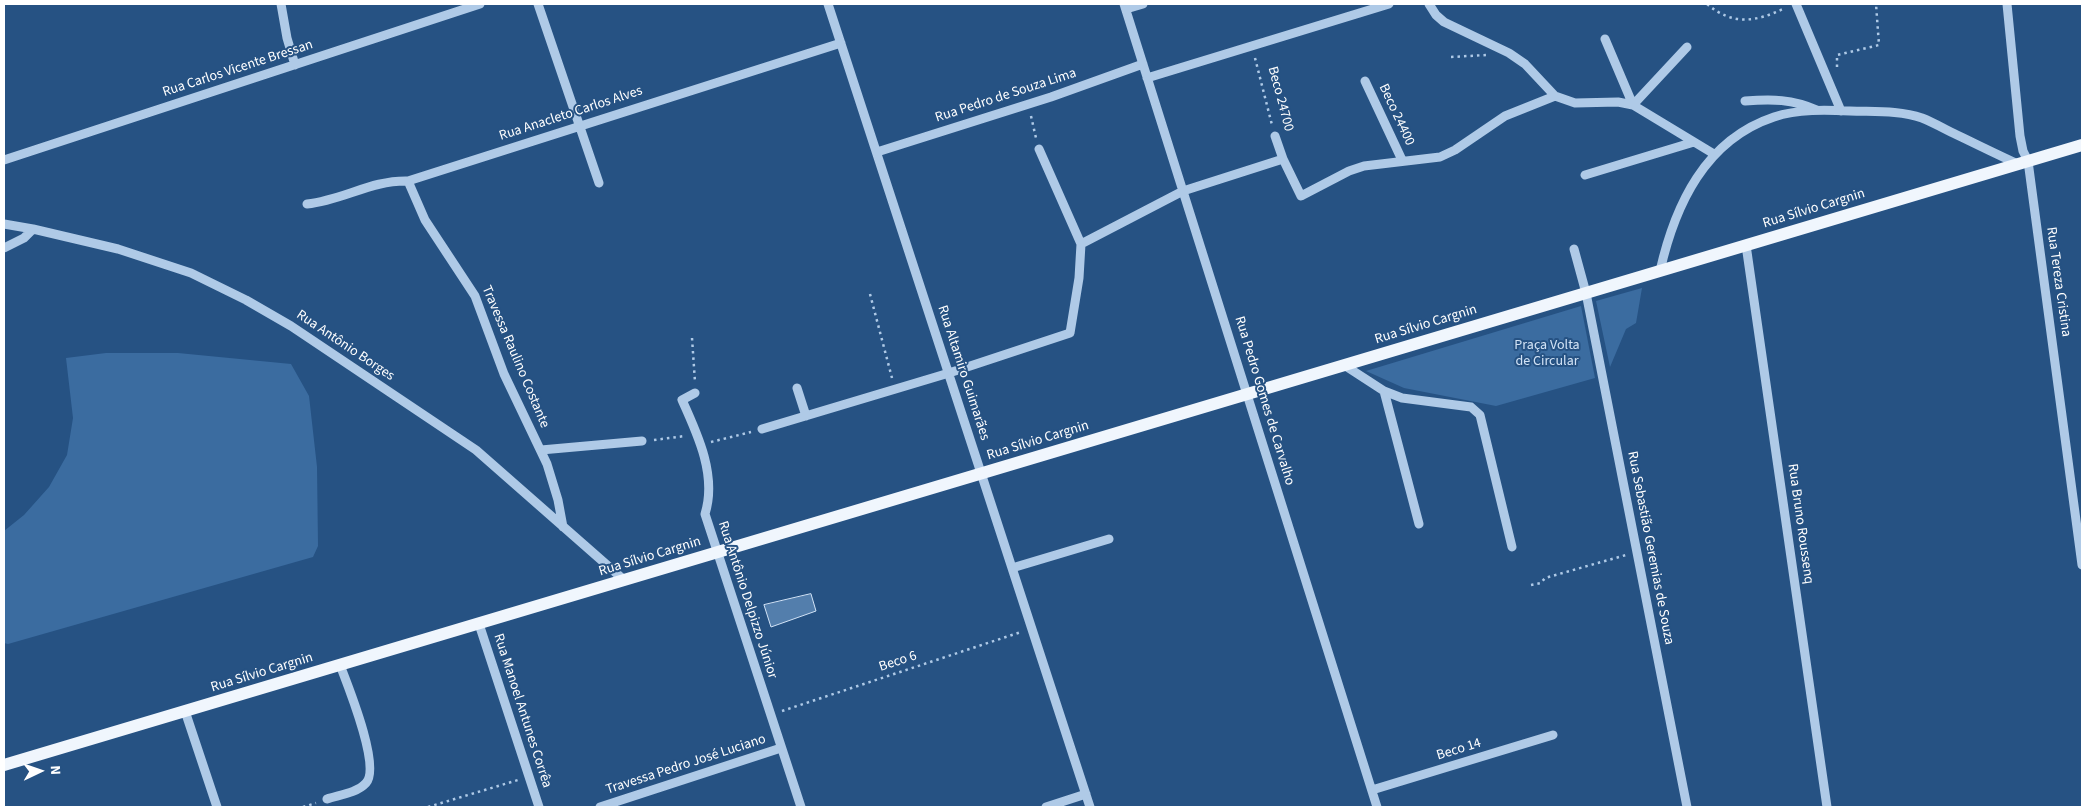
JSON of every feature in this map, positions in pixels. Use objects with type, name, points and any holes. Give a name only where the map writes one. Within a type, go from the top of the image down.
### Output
[{"type":"main road","name":"Rua Sílvio Cargnin","points":[[4,765],[2082,145]]},
{"type":"street","points":[[281,4],[287,38],[295,65]]},
{"type":"street","name":"Rua Carlos Vicente Bressan","points":[[4,160],[480,4]]},
{"type":"street","points":[[538,4],[599,183]]},
{"type":"street","name":"Rua Altamiro Guimarães","points":[[828,4],[1090,807]]},
{"type":"street","points":[[1125,6],[1143,4]]},
{"type":"street","points":[[1148,78],[1389,4]]},
{"type":"street","points":[[1428,4],[1444,22],[1498,48],[1525,64],[1555,96],[1575,103],[1618,102],[1634,105],[1714,154]]},
{"type":"street","points":[[1796,4],[1841,111]]},
{"type":"street","name":"Rua Tereza Cristina","points":[[2007,4],[2023,163],[2082,565]]},
{"type":"street","name":"Rua Pedro Gomes de Carvalho","points":[[1125,6],[1377,807]]},
{"type":"street","points":[[1605,39],[1634,105]]},
{"type":"street","name":"Rua Anacleto Carlos Alves","points":[[307,204],[336,198],[381,182],[408,181],[841,43]]},
{"type":"street","points":[[1634,105],[1687,46]]},
{"type":"street","name":"Rua Pedro de Souza Lima","points":[[877,152],[1028,105],[1143,64]]},
{"type":"street","name":"Beco 24400","points":[[1365,81],[1402,160]]},
{"type":"street","points":[[1402,160],[1425,160],[1440,157],[1455,150],[1505,116],[1555,96]]},
{"type":"street","points":[[1745,101],[1787,100],[1819,111]]},
{"type":"street","points":[[1660,271],[1667,241],[1675,219],[1699,174],[1714,154],[1735,136],[1775,117],[1819,111],[1902,114],[1922,118],[2023,163]]},
{"type":"street","name":"Beco 24700","points":[[1275,136],[1283,160],[1301,196],[1349,171],[1379,163],[1402,160]]},
{"type":"street","points":[[1585,175],[1694,142]]},
{"type":"street","points":[[762,429],[949,373],[1070,333],[1079,278],[1081,244],[1039,148]]},
{"type":"street","points":[[1081,244],[1183,191],[1283,160]]},
{"type":"street","name":"Travessa Raulino Costante","points":[[408,181],[425,220],[475,296],[504,374],[541,450],[552,478],[562,527]]},
{"type":"street","name":"Rua Antônio Borges","points":[[4,224],[33,228],[118,249],[190,273],[292,326],[476,450],[624,580]]},
{"type":"street","points":[[4,248],[24,238],[33,228]]},
{"type":"street","name":"Rua Bruno Roussenq","points":[[1746,245],[1827,807]]},
{"type":"street","name":"Rua Sebastião Geremias de Souza","points":[[1574,249],[1586,293],[1687,807]]},
{"type":"street","points":[[1344,366],[1384,391],[1402,398],[1471,407],[1476,410],[1480,415],[1512,547]]},
{"type":"street","points":[[797,388],[806,416]]},
{"type":"street","points":[[1384,391],[1419,524]]},
{"type":"street","name":"Rua Antônio Delpizzo Júnior","points":[[695,393],[682,400],[701,445],[709,484],[709,500],[704,514],[801,807]]},
{"type":"street","points":[[541,450],[642,441]]},
{"type":"street","points":[[1012,568],[1109,539]]},
{"type":"street","name":"Rua Manoel Antunes Corrêa","points":[[479,624],[538,807]]},
{"type":"street","points":[[327,799],[358,789],[366,784],[371,776],[371,764],[365,737],[340,665]]},
{"type":"street","points":[[185,711],[217,807]]},
{"type":"street","name":"Beco 14","points":[[1372,790],[1554,736]]},
{"type":"street","name":"Travessa Pedro José Luciano","points":[[600,807],[782,748]]},
{"type":"street","points":[[1046,807],[1086,794]]},
{"type":"path","points":[[1707,4],[1720,14],[1745,20],[1766,16],[1786,7]]},
{"type":"path","points":[[1836,72],[1837,55],[1878,45],[1876,4]]},
{"type":"path","name":"Beco 24700","points":[[1252,46],[1275,136]]},
{"type":"path","points":[[1451,57],[1483,57],[1498,48]]},
{"type":"path","points":[[1028,105],[1039,148]]},
{"type":"path","points":[[870,294],[895,389]]},
{"type":"path","points":[[692,338],[695,393]]},
{"type":"path","points":[[701,445],[762,429]]},
{"type":"path","points":[[642,441],[668,440],[697,433]]},
{"type":"path","points":[[1531,585],[1541,583],[1545,578],[1637,551]]},
{"type":"path","name":"Beco 6","points":[[770,715],[1032,628]]},
{"type":"path","points":[[428,807],[529,777]]},
{"type":"green space","points":[[1642,288],[1636,323],[1626,329],[1610,367],[1596,301]]},
{"type":"green space","name":"Praça Volta de Circular","points":[[1581,306],[1595,378],[1496,406],[1404,388],[1366,371]]},
{"type":"green space","points":[[106,353],[178,353],[291,364],[309,396],[317,467],[318,546],[313,557],[8,644],[4,643],[4,531],[24,515],[49,487],[67,455],[73,418],[66,358]]},
{"type":"building","points":[[811,594],[816,611],[771,627],[764,605]]}]
